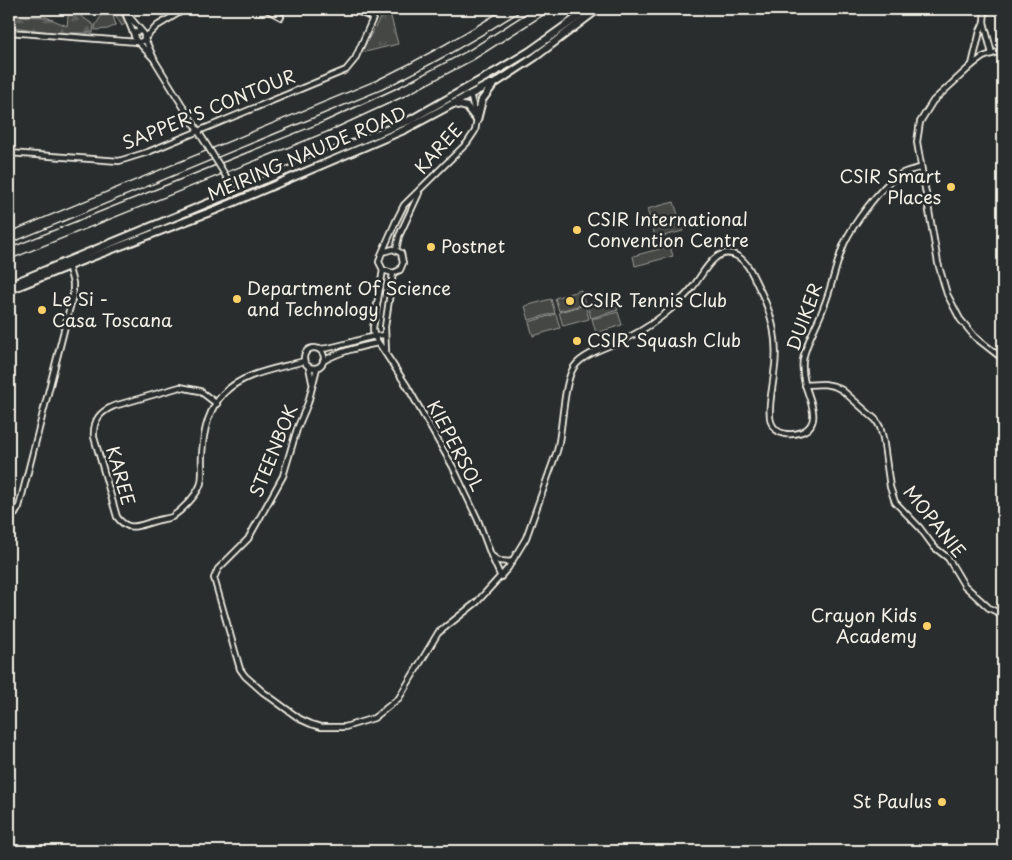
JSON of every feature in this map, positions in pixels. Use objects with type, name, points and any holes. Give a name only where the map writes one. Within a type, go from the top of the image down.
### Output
[{"type":"highway","points":[[9,238],[379,85],[470,37],[514,9]]},
{"type":"highway","points":[[9,255],[325,127],[471,55],[543,9]]},
{"type":"street","points":[[118,40],[134,36],[137,31],[141,32],[157,26],[185,9]]},
{"type":"street","points":[[266,9],[281,17]]},
{"type":"street","points":[[353,9],[373,18]]},
{"type":"street","name":"SAPPER'S CONTOUR","points":[[9,153],[119,161],[135,157],[346,70],[355,59],[378,9]]},
{"type":"street","name":"MEIRING NAUDE ROAD","points":[[9,285],[240,200],[404,130],[454,104],[588,9]]},
{"type":"street","name":"MEIRING NAUDE ROAD","points":[[9,290],[233,189],[410,120],[469,92],[494,84],[598,9]]},
{"type":"street","points":[[972,65],[986,9]]},
{"type":"street","points":[[124,10],[145,38],[155,61],[240,200]]},
{"type":"street","points":[[124,10],[134,36],[155,61]]},
{"type":"street","points":[[984,22],[992,54]]},
{"type":"street","points":[[9,32],[138,42],[157,26]]},
{"type":"street","points":[[1003,50],[972,65],[933,101],[924,114],[917,136],[920,168],[940,273],[947,294],[960,318],[975,337],[1003,359]]},
{"type":"street","points":[[477,120],[482,100],[494,84]]},
{"type":"street","name":"KAREE","points":[[384,252],[404,205],[471,138],[476,128],[477,120],[469,92]]},
{"type":"street","points":[[454,104],[467,107],[477,120]]},
{"type":"street","name":"DUIKER","points":[[501,577],[526,538],[558,451],[569,377],[575,366],[589,354],[632,336],[664,314],[690,291],[705,268],[717,257],[732,254],[739,257],[747,265],[770,311],[774,326],[776,350],[770,417],[772,426],[778,432],[788,435],[807,429],[811,424],[813,413],[805,385],[803,368],[806,349],[827,299],[845,242],[861,216],[889,182],[906,171],[920,168]]},
{"type":"street","name":"KAREE","points":[[396,250],[404,224],[420,191]]},
{"type":"street","points":[[396,221],[404,224]]},
{"type":"street","points":[[383,270],[392,273],[400,270],[404,263],[403,258],[396,250],[390,249],[384,252],[379,262],[383,270],[373,328],[377,343],[387,353]]},
{"type":"street","points":[[9,516],[15,514],[20,507],[71,300],[73,283],[67,263]]},
{"type":"street","points":[[387,353],[385,335],[392,273]]},
{"type":"street","points":[[313,384],[309,367],[304,361],[306,351],[313,348],[332,349],[374,336],[385,335]]},
{"type":"street","points":[[313,384],[317,368],[323,361],[350,349],[385,342]]},
{"type":"street","points":[[319,349],[323,354],[323,361]]},
{"type":"street","name":"KIEPERSOL","points":[[387,353],[453,467],[478,520],[490,555],[501,577]]},
{"type":"street","name":"KAREE","points":[[217,404],[200,391],[180,387],[114,406],[106,409],[97,418],[94,426],[94,437],[117,517],[121,523],[132,527],[172,517],[190,500],[200,486],[205,430],[222,395],[241,381],[255,375],[304,361]]},
{"type":"street","points":[[309,367],[317,368]]},
{"type":"street","name":"STEENBOK","points":[[313,384],[288,463],[267,506],[248,539],[218,568],[215,574],[214,582],[231,642],[240,669],[245,676],[263,692],[300,719],[311,724],[330,728],[345,727],[374,718],[399,698],[438,633],[477,602],[501,577]]},
{"type":"street","name":"MOPANIE","points":[[805,385],[824,384],[834,386],[842,390],[876,420],[884,438],[890,488],[895,502],[934,546],[948,558],[964,585],[989,608],[1003,616]]},
{"type":"street","points":[[490,555],[499,561],[512,562]]},
{"type":"street","points":[[9,830],[12,851]]},
{"type":"green space","points":[[69,9],[75,9],[78,14],[94,25],[93,33],[59,33],[12,27],[14,16],[46,17],[67,26]]},
{"type":"green space","points":[[112,9],[118,9],[126,23],[122,26]]},
{"type":"green space","points":[[385,9],[389,9],[398,44],[361,53]]},
{"type":"green space","points":[[105,10],[113,16],[116,25],[108,29],[95,30],[96,24]]},
{"type":"green space","points":[[674,202],[678,215],[651,223],[647,209]]},
{"type":"green space","points":[[679,217],[683,231],[655,238],[652,224]]},
{"type":"green space","points":[[670,246],[673,256],[635,266],[633,256]]},
{"type":"green space","name":"CSIR Tennis Club","points":[[581,290],[585,304],[559,311],[555,298]]},
{"type":"green space","name":"CSIR Tennis Club","points":[[613,296],[618,310],[591,318],[587,304]]},
{"type":"green space","name":"CSIR Tennis Club","points":[[551,299],[555,313],[529,320],[525,306]]},
{"type":"green space","name":"CSIR Tennis Club","points":[[585,305],[589,319],[563,326],[559,312]]},
{"type":"green space","name":"CSIR Tennis Club","points":[[618,312],[622,325],[596,333],[592,319]]},
{"type":"green space","name":"CSIR Tennis Club","points":[[556,314],[560,328],[533,336],[529,322]]},
{"type":"place","name":"CSIR Smart Places","points":[[951,187]]},
{"type":"place","name":"CSIR International Convention Centre","points":[[577,230]]},
{"type":"place","name":"Postnet","points":[[431,247]]},
{"type":"place","name":"Department Of Science and Technology","points":[[237,299]]},
{"type":"place","name":"CSIR Tennis Club","points":[[570,301]]},
{"type":"place","name":"Le Si - Casa Toscana","points":[[42,310]]},
{"type":"place","name":"CSIR Squash Club","points":[[577,341]]},
{"type":"place","name":"Crayon Kids Academy","points":[[927,626]]},
{"type":"place","name":"St Paulus","points":[[942,802]]}]
